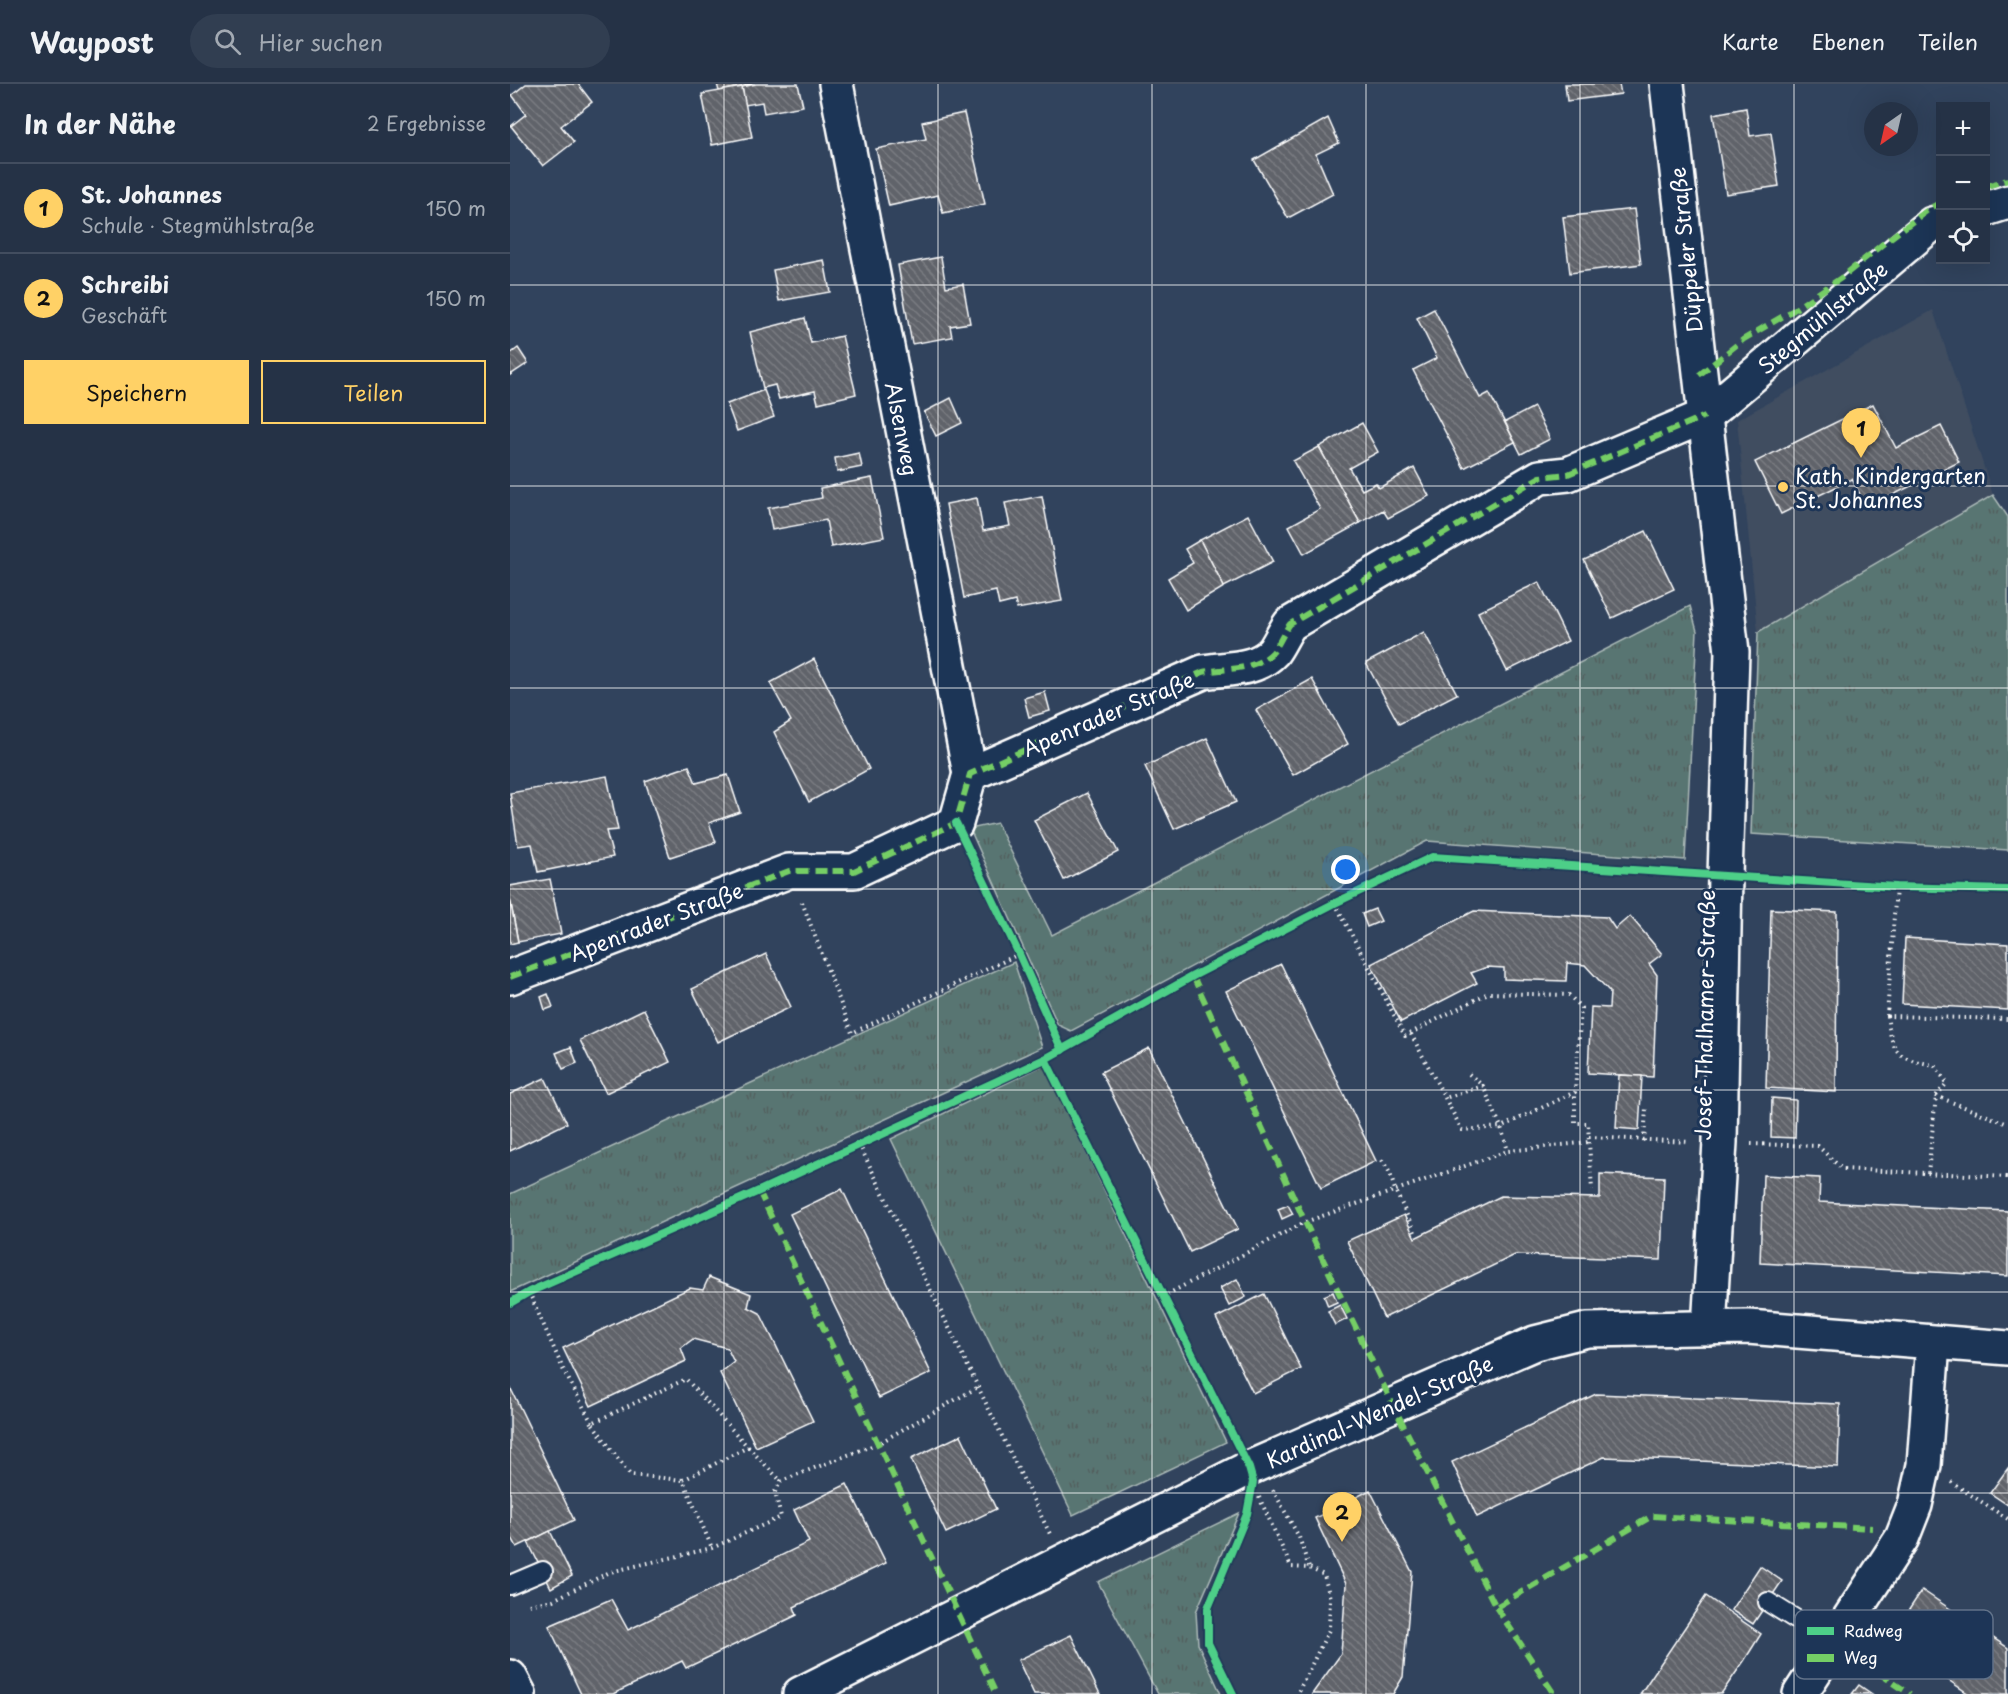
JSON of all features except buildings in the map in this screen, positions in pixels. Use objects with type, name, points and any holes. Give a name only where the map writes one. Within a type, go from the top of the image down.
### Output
[{"type":"street","name":"Alsenweg","points":[[836,84],[970,774]]},
{"type":"street","name":"Düppeler Straße","points":[[1667,84],[1705,416]]},
{"type":"street","points":[[1990,208],[2008,202]]},
{"type":"street","name":"Stegmühlstraße","points":[[1705,416],[1932,224],[1936,223]]},
{"type":"street","name":"Apenrader Straße","points":[[510,976],[789,871],[854,871],[956,823],[970,774],[1203,672],[1257,664],[1274,651],[1281,635],[1290,624],[1540,477],[1568,474],[1705,416]]},
{"type":"street","name":"Josef-Thalhamer-Straße","points":[[1705,416],[1732,652],[1720,1142],[1709,1328]]},
{"type":"street","name":"Kardinal-Wendel-Straße","points":[[800,1694],[1249,1468],[1535,1343],[1587,1330],[1748,1327],[2008,1348]]},
{"type":"street","points":[[1855,1610],[1902,1538],[1915,1505],[1924,1465],[1933,1343]]},
{"type":"street","points":[[510,1677],[519,1694]]},
{"type":"street","points":[[1800,1694],[1810,1679]]},
{"type":"lane","points":[[510,1585],[543,1571]]},
{"type":"lane","points":[[1768,1602],[1795,1618]]},
{"type":"path","points":[[789,871],[852,1033],[1019,954]]},
{"type":"path","points":[[1896,887],[1887,1016],[1892,1043],[1907,1060],[1934,1065],[1947,1083],[1936,1096],[1928,1173]]},
{"type":"path","points":[[1335,903],[1405,1036],[1488,993],[1569,995],[1581,1008],[1575,1123],[1588,1123],[1592,1190]]},
{"type":"path","points":[[1887,1016],[2008,1018]]},
{"type":"path","points":[[1411,1034],[1462,1130],[1501,1127],[1575,1092]]},
{"type":"path","points":[[1469,1074],[1483,1086],[1501,1127],[1508,1150]]},
{"type":"path","points":[[1445,1098],[1483,1086]]},
{"type":"path","points":[[1936,1096],[2008,1124]]},
{"type":"path","points":[[1644,1141],[1647,1108]]},
{"type":"path","points":[[1162,1297],[1305,1222],[1508,1150],[1589,1140],[1818,1146],[1842,1169],[2008,1177]]},
{"type":"path","points":[[859,1144],[1063,1562]]},
{"type":"path","points":[[1382,1160],[1390,1173],[1395,1190],[1415,1232]]},
{"type":"path","points":[[530,1292],[563,1369],[592,1423],[630,1475],[683,1480],[748,1447]]},
{"type":"path","points":[[592,1423],[686,1379],[781,1481]]},
{"type":"path","points":[[521,1607],[553,1600],[610,1572],[712,1548],[781,1516],[775,1492],[781,1481],[879,1443],[978,1387]]},
{"type":"path","points":[[1924,1465],[2008,1519]]},
{"type":"path","points":[[683,1480],[712,1548]]},
{"type":"path","points":[[1258,1493],[1291,1567],[1309,1568],[1324,1575],[1330,1598],[1329,1630],[1297,1694]]},
{"type":"path","points":[[1284,1508],[1299,1537],[1309,1568]]},
{"type":"shaded area","points":[[1933,310],[1993,495],[1758,632],[1737,420]]},
{"type":"green space","points":[[1993,495],[2008,517],[2008,850],[1751,834],[1758,632]]},
{"type":"green space","points":[[1690,606],[1697,631],[1685,860],[1427,841],[1071,1031],[1058,1025],[970,829],[997,823],[1052,935]]},
{"type":"green space","points":[[1014,962],[1042,1047],[510,1292],[510,1194]]},
{"type":"green space","points":[[1044,1065],[1226,1442],[1073,1515],[891,1139]]},
{"type":"green space","points":[[1239,1513],[1196,1612],[1198,1644],[1221,1694],[1158,1694],[1098,1582]]},
{"type":"marked path","points":[[1990,185],[2008,180]]},
{"type":"marked path","points":[[1699,375],[1744,339],[1792,311],[1841,278],[1936,205]]},
{"type":"marked path","points":[[510,977],[789,871],[854,871],[956,823],[970,774],[1203,672],[1240,668],[1258,663],[1273,652],[1290,624],[1540,477],[1568,474],[1705,416]]},
{"type":"marked path","points":[[1193,976],[1305,1222],[1393,1405],[1496,1607],[1652,1516],[1872,1528]]},
{"type":"marked path","points":[[759,1191],[996,1694]]},
{"type":"marked path","points":[[1496,1607],[1552,1691],[1551,1694]]},
{"type":"marked path","points":[[1888,1679],[1910,1694]]},
{"type":"cycle path","points":[[956,823],[1062,1050]]},
{"type":"cycle path","points":[[510,1303],[529,1292],[759,1191],[1045,1059],[1193,976],[1335,903],[1432,857],[1896,887],[2008,890]]},
{"type":"cycle path","points":[[1045,1059],[1249,1468],[1253,1482],[1247,1514],[1208,1608],[1208,1643],[1233,1694]]},
{"type":"place","name":"St. Johannes","points":[[1861,458]]},
{"type":"place","name":"Kath. Kindergarten St. Johannes","points":[[1783,487]]},
{"type":"place","name":"Schreibi","points":[[1342,1542]]}]
